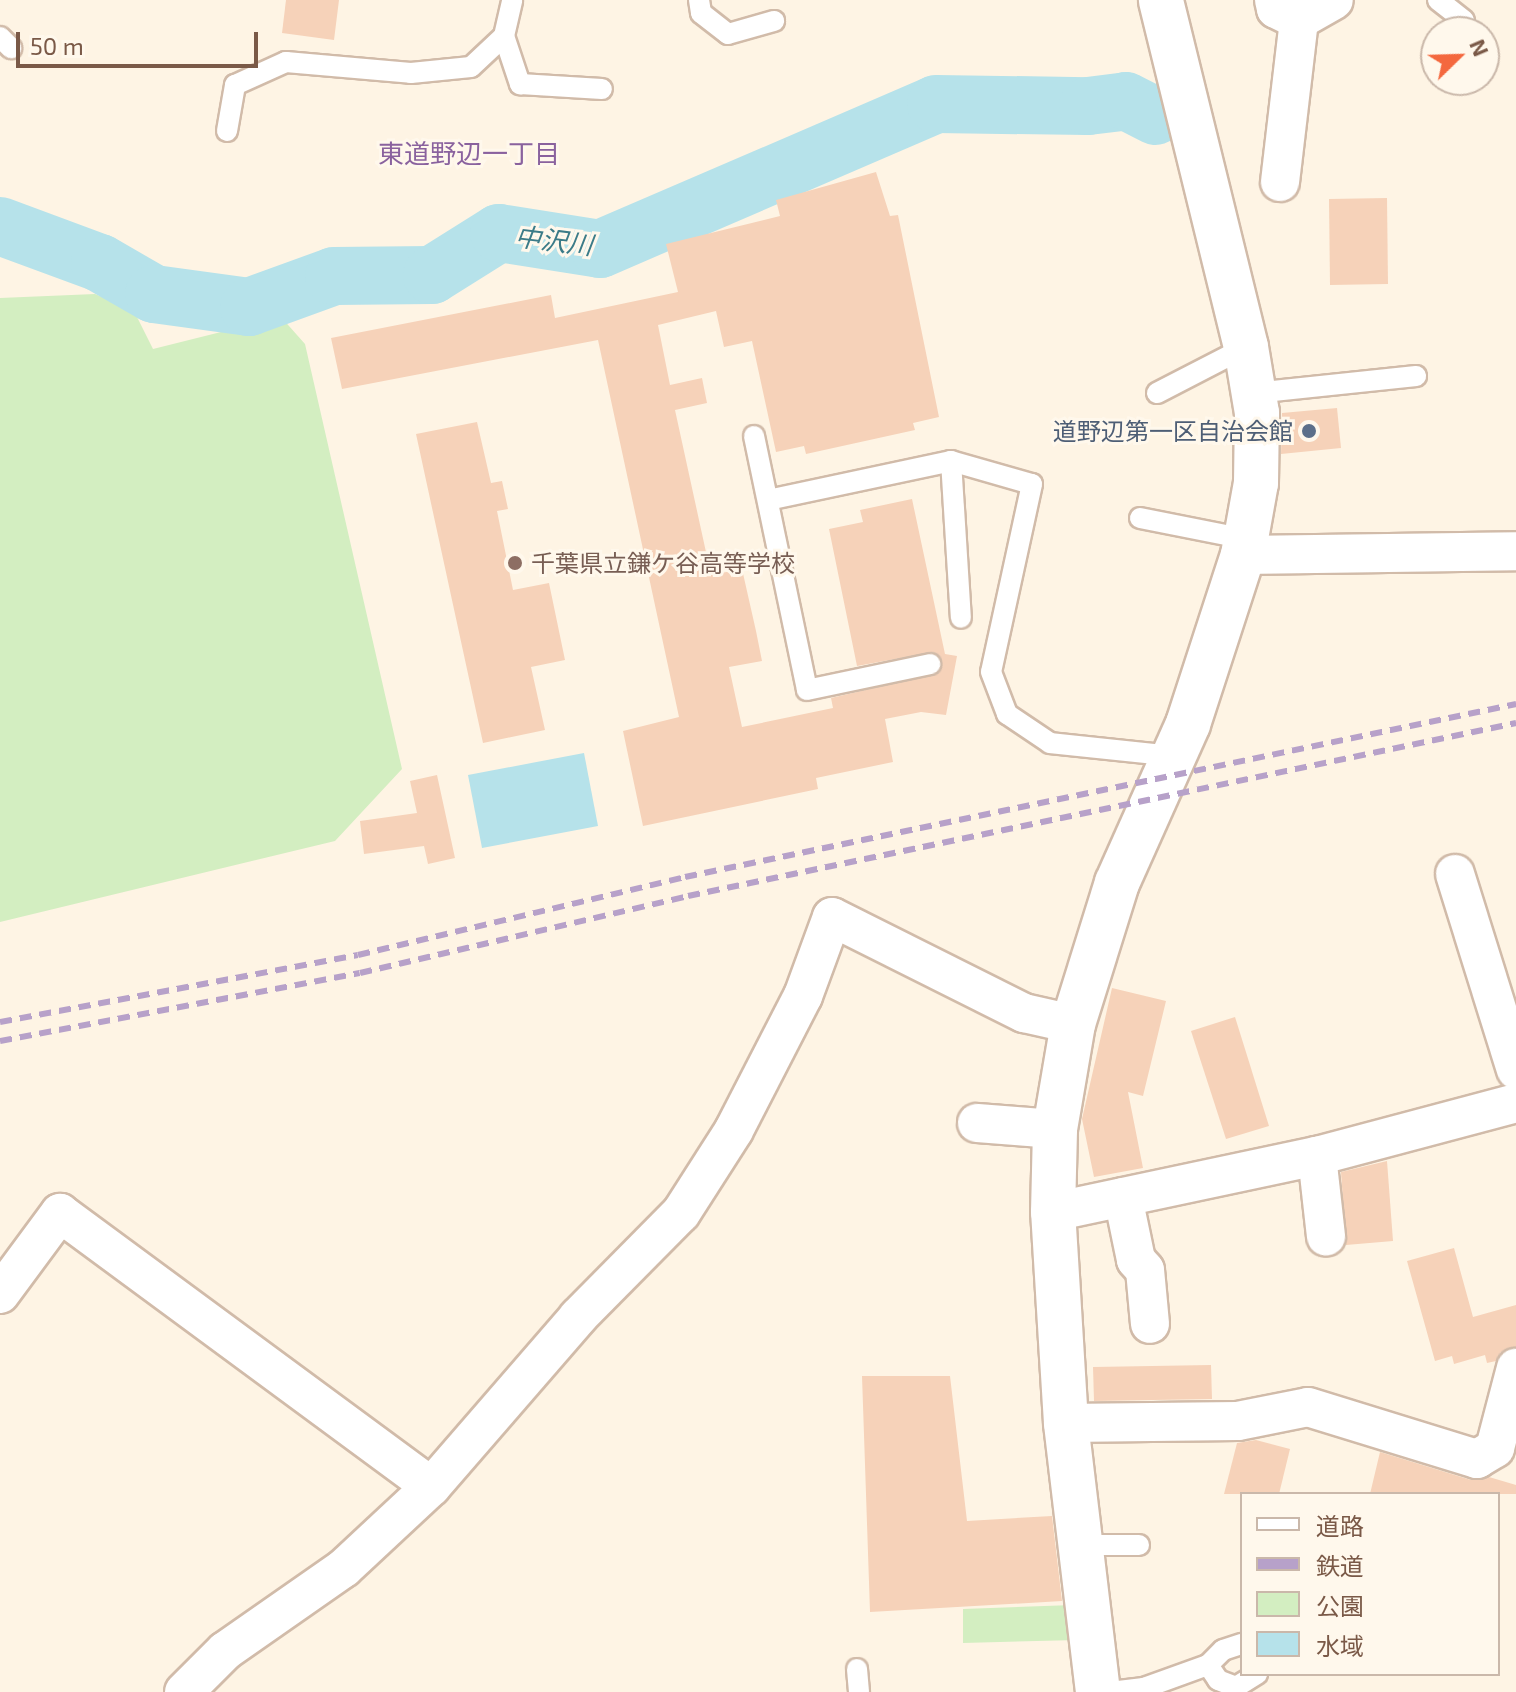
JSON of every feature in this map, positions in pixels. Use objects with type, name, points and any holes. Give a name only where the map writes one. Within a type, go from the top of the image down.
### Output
[{"type":"street","points":[[1098,1692],[1066,1423],[1053,1212],[1055,1129],[1073,1024],[1117,883],[1174,756],[1244,547],[1256,483],[1254,393],[1246,347],[1161,0]]},
{"type":"street","points":[[1280,182],[1287,10],[1334,0]]},
{"type":"street","points":[[1244,547],[1516,551]]},
{"type":"street","points":[[1455,874],[1516,1070]]},
{"type":"street","points":[[184,1692],[225,1651],[344,1568],[431,1487],[578,1317],[681,1213],[734,1130],[803,996],[832,917],[1024,1013],[1073,1024]]},
{"type":"street","points":[[1053,1212],[1317,1156],[1516,1103]]},
{"type":"street","points":[[977,1123],[1055,1129]]},
{"type":"street","points":[[1317,1156],[1326,1236]]},
{"type":"street","points":[[1123,1197],[1136,1260],[1145,1270],[1150,1324]]},
{"type":"street","points":[[0,1294],[60,1213],[431,1487]]},
{"type":"street","points":[[1066,1423],[1238,1421],[1308,1407],[1477,1459],[1495,1448],[1516,1368]]},
{"type":"lane","points":[[512,0],[504,36],[520,84],[602,89]]},
{"type":"lane","points":[[699,0],[701,13],[728,34],[774,21]]},
{"type":"lane","points":[[1438,0],[1459,16]]},
{"type":"lane","points":[[227,131],[235,85],[286,62],[411,73],[471,67],[504,36]]},
{"type":"lane","points":[[1157,393],[1246,347]]},
{"type":"lane","points":[[1254,393],[1416,376]]},
{"type":"lane","points":[[754,436],[807,690],[930,664]]},
{"type":"lane","points":[[768,500],[951,461],[1032,484],[991,672],[1007,714],[1050,743],[1174,756]]},
{"type":"lane","points":[[951,461],[961,618]]},
{"type":"lane","points":[[1140,518],[1244,547]]},
{"type":"lane","points":[[1081,1545],[1139,1545]]},
{"type":"lane","points":[[1110,1692],[1144,1688],[1208,1665],[1223,1650],[1240,1645]]},
{"type":"lane","points":[[1208,1665],[1218,1680],[1236,1687],[1254,1676]]},
{"type":"lane","points":[[857,1669],[859,1692]]},
{"type":"green space","points":[[95,294],[134,311],[153,349],[281,317],[305,344],[402,769],[335,841],[0,922],[0,298]]},
{"type":"green space","points":[[1073,1605],[1078,1640],[963,1643],[963,1609]]},
{"type":"water","points":[[584,753],[598,826],[482,848],[468,775]]},
{"type":"building","points":[[286,0],[339,0],[334,40],[282,33]]},
{"type":"building","points":[[876,172],[890,216],[898,215],[939,417],[913,423],[915,430],[806,454],[804,446],[776,452],[752,341],[724,347],[716,311],[658,325],[670,385],[702,378],[707,403],[675,410],[711,575],[742,569],[756,631],[762,661],[729,667],[742,727],[833,708],[831,698],[939,673],[942,661],[933,652],[857,666],[829,529],[863,522],[860,510],[912,499],[945,654],[957,656],[946,715],[921,712],[885,719],[893,762],[816,778],[818,789],[643,826],[623,731],[679,717],[598,340],[342,389],[331,338],[551,295],[555,318],[678,292],[666,244],[780,216],[776,200]]},
{"type":"building","points":[[1387,198],[1388,284],[1330,285],[1329,199]]},
{"type":"building","points":[[1337,408],[1341,448],[1281,454],[1282,413]]},
{"type":"building","points":[[477,422],[491,483],[502,481],[508,509],[497,511],[513,590],[549,583],[565,660],[531,667],[545,730],[483,743],[416,434]]},
{"type":"building","points":[[437,775],[455,858],[428,864],[424,846],[364,854],[360,821],[417,813],[410,781]]},
{"type":"building","points":[[1112,988],[1166,1001],[1143,1096],[1128,1092],[1143,1168],[1094,1177],[1082,1119]]},
{"type":"building","points":[[1235,1017],[1269,1126],[1226,1139],[1191,1031]]},
{"type":"building","points":[[1387,1161],[1393,1241],[1346,1245],[1341,1172]]},
{"type":"building","points":[[1454,1248],[1473,1317],[1516,1305],[1516,1347],[1501,1352],[1496,1361],[1487,1363],[1485,1355],[1454,1364],[1452,1356],[1435,1361],[1407,1261]]},
{"type":"building","points":[[1211,1365],[1212,1399],[1094,1401],[1093,1367]]},
{"type":"building","points":[[862,1376],[950,1376],[967,1521],[1052,1516],[1062,1601],[870,1612]]},
{"type":"building","points":[[1256,1440],[1290,1449],[1279,1492],[1224,1494],[1237,1443]]},
{"type":"building","points":[[1380,1452],[1471,1480],[1489,1477],[1516,1485],[1516,1494],[1370,1492]]},
{"type":"waterway","name":"中沢川","points":[[0,226],[100,263],[154,294],[249,307],[334,276],[432,275],[499,233],[600,249],[936,104],[1088,106],[1126,101],[1155,116]]},
{"type":"railway","points":[[0,1022],[358,955],[685,877],[1516,704]]},
{"type":"railway","points":[[0,1041],[360,973],[688,896],[1516,723]]},
{"type":"place","name":"道野辺第一区自治会館","points":[[1309,431]]},
{"type":"place","name":"千葉県立鎌ケ谷高等学校","points":[[515,563]]},
{"type":"district","name":"東道野辺一丁目","points":[[469,153]]}]
